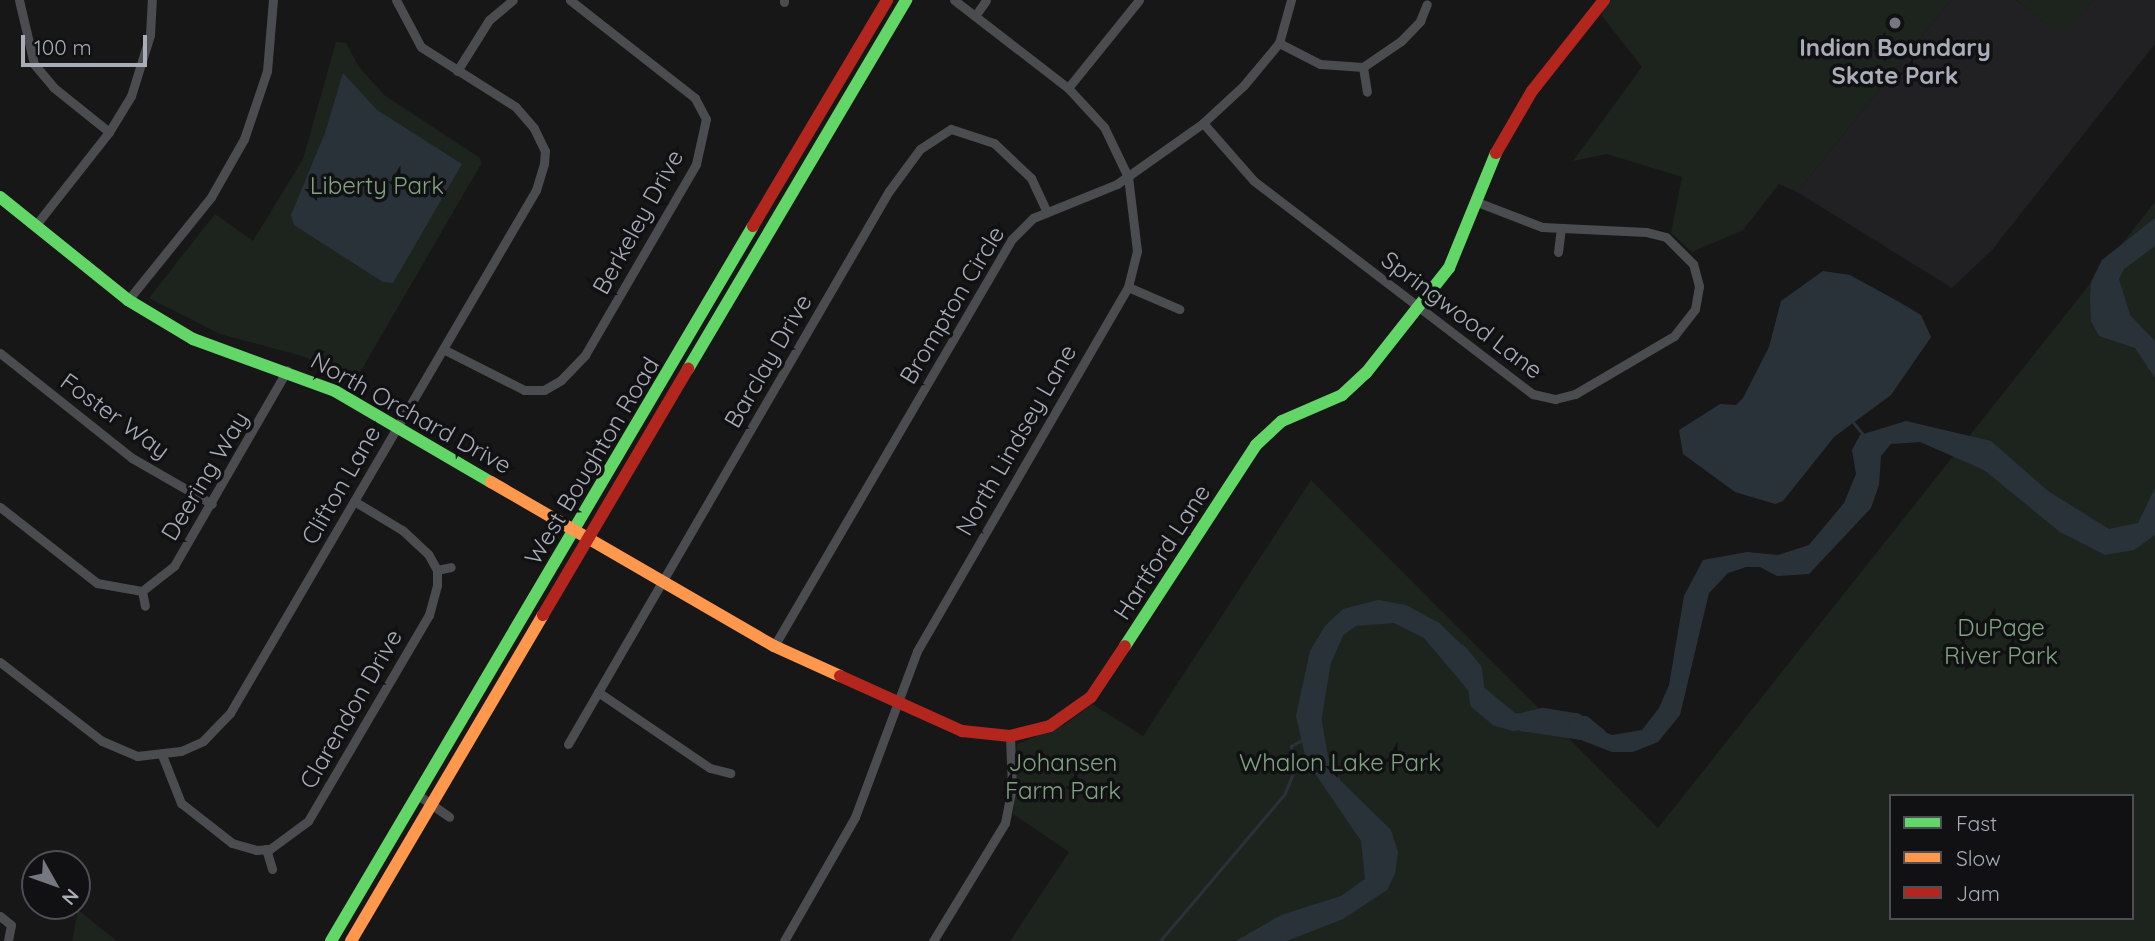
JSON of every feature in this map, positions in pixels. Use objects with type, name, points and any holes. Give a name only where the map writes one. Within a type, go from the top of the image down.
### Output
[{"type":"main road","name":"West Boughton Road","points":[[331,941],[887,0]]},
{"type":"main road","name":"West Boughton Road","points":[[351,941],[906,0]]},
{"type":"main road","name":"Hartford Lane","points":[[590,538],[774,646],[962,730],[1010,736],[1050,726],[1091,697],[1256,445],[1282,421],[1354,386],[1448,268],[1500,143],[1532,91],[1604,0]]},
{"type":"main road","name":"North Orchard Drive","points":[[0,197],[128,300],[192,339],[287,370],[398,426],[590,538]]},
{"type":"street","points":[[19,0],[34,64],[53,87],[110,132]]},
{"type":"street","points":[[35,226],[110,132],[141,69],[150,35],[152,0]]},
{"type":"street","points":[[128,300],[211,197],[244,139],[267,71],[273,0]]},
{"type":"street","name":"Clifton Lane","points":[[0,662],[111,747],[137,756],[162,755],[203,741],[224,722],[536,190],[545,151],[534,128],[516,107],[421,47],[396,0]]},
{"type":"street","points":[[457,71],[489,20],[513,0]]},
{"type":"street","name":"Berkeley Drive","points":[[443,349],[524,390],[544,390],[561,380],[585,355],[696,164],[706,119],[695,99],[570,0]]},
{"type":"street","name":"North Lindsey Lane","points":[[785,941],[855,817],[895,699],[925,636],[1128,287],[1137,251],[1128,177],[1104,127],[1068,88],[954,0]]},
{"type":"street","points":[[975,16],[986,0]]},
{"type":"street","points":[[1068,88],[1139,0]]},
{"type":"street","name":"Brompton Circle","points":[[774,646],[1003,253],[1022,226],[1047,212],[1128,177],[1203,123],[1244,85],[1279,43],[1291,0]]},
{"type":"street","points":[[1279,43],[1320,64],[1363,67],[1401,41],[1420,21],[1426,5]]},
{"type":"street","points":[[1363,67],[1367,92]]},
{"type":"street","name":"Springwood Lane","points":[[1203,123],[1254,181],[1522,388],[1555,399],[1598,383],[1674,336],[1690,319],[1698,297],[1697,275],[1689,257],[1674,242],[1646,232],[1561,229],[1523,222],[1477,202]]},
{"type":"street","name":"Barclay Drive","points":[[568,744],[889,191],[920,149],[951,129],[994,143],[1031,177],[1047,212]]},
{"type":"street","points":[[1558,252],[1561,229]]},
{"type":"street","points":[[1128,287],[1179,309]]},
{"type":"street","name":"Foster Way","points":[[0,353],[132,457],[212,504]]},
{"type":"street","name":"Deering Way","points":[[142,591],[174,566],[287,370]]},
{"type":"street","points":[[354,501],[402,530],[428,554],[437,570],[451,567]]},
{"type":"street","points":[[0,507],[97,583],[142,591],[145,606]]},
{"type":"street","name":"Clarendon Drive","points":[[268,849],[308,821],[429,615],[437,570]]},
{"type":"street","points":[[598,692],[710,768],[730,773]]},
{"type":"street","points":[[933,941],[1005,823],[1012,788],[1010,736]]},
{"type":"street","points":[[162,755],[175,793],[190,811],[232,843],[268,849],[272,869]]},
{"type":"street","points":[[418,795],[449,817]]},
{"type":"street","points":[[0,916],[12,925],[8,941]]},
{"type":"shaded area","points":[[1951,0],[2016,0],[2064,36],[2093,0],[2155,0],[2155,44],[1992,250],[1952,288],[1797,192]]},
{"type":"shaded area","points":[[343,73],[377,110],[462,164],[393,283],[383,282],[294,225],[291,215],[325,133]]},
{"type":"shaded area","points":[[2155,218],[2155,246],[2124,269],[2119,279],[2130,315],[2155,341],[2155,378],[2135,348],[2099,336],[2091,321],[2090,298],[2091,282],[2102,260]]},
{"type":"shaded area","points":[[1823,271],[1850,275],[1921,315],[1931,337],[1891,395],[1834,437],[1783,501],[1775,504],[1735,492],[1683,454],[1679,430],[1720,404],[1736,405],[1743,398],[1769,347],[1781,301]]},
{"type":"shaded area","points":[[1906,421],[1991,441],[2048,491],[2109,529],[2138,523],[2155,488],[2155,535],[2134,550],[2105,555],[2060,532],[1984,470],[1920,442],[1891,444],[1881,456],[1879,485],[1871,508],[1809,574],[1777,576],[1760,567],[1746,567],[1728,573],[1709,593],[1680,715],[1658,742],[1633,752],[1612,752],[1581,740],[1520,731],[1478,702],[1424,638],[1394,623],[1356,626],[1328,646],[1318,698],[1328,757],[1341,781],[1391,830],[1398,852],[1395,874],[1387,890],[1343,919],[1287,941],[1236,941],[1281,915],[1341,896],[1365,879],[1361,841],[1306,760],[1296,716],[1310,651],[1325,626],[1343,609],[1378,600],[1406,605],[1439,623],[1463,646],[1481,685],[1515,713],[1576,721],[1577,727],[1584,724],[1612,735],[1642,730],[1659,708],[1669,685],[1684,596],[1703,560],[1747,552],[1778,555],[1809,545],[1844,503],[1856,474],[1852,450],[1860,435]]},
{"type":"green space","points":[[1605,0],[1951,0],[1797,192],[1779,184],[1743,230],[1692,252],[1671,233],[1682,177],[1607,154],[1573,161],[1642,67],[1602,16]]},
{"type":"green space","points":[[2016,0],[2093,0],[2064,37]]},
{"type":"green space","name":"Liberty Park","points":[[336,42],[346,43],[359,67],[384,95],[480,158],[481,164],[356,379],[302,356],[220,334],[149,298],[215,214],[253,241],[303,159]]},
{"type":"green space","points":[[2155,202],[2155,941],[1010,941],[1069,852],[1013,814],[1017,744],[1064,725],[1092,704],[1143,736],[1311,480],[1658,828]]},
{"type":"green space","points":[[76,920],[91,920],[117,941],[72,941]]},
{"type":"waterway","points":[[1854,423],[1863,434]]},
{"type":"waterway","points":[[1314,716],[1323,661],[1338,628]]},
{"type":"waterway","points":[[1459,652],[1474,670],[1478,702],[1497,718],[1514,723],[1543,716],[1576,721],[1577,727],[1584,724],[1599,736]]},
{"type":"waterway","points":[[1160,941],[1284,795],[1295,769],[1291,746],[1300,741]]},
{"type":"traffic: fast","points":[[688,369],[906,0]]},
{"type":"traffic: fast","points":[[1125,646],[1256,445],[1282,421],[1342,395],[1366,373],[1449,268],[1496,153]]},
{"type":"traffic: fast","points":[[0,197],[128,300],[193,339],[335,391],[491,482]]},
{"type":"traffic: fast","points":[[331,941],[753,226]]},
{"type":"traffic: slow","points":[[491,482],[774,646],[840,676]]},
{"type":"traffic: slow","points":[[351,941],[543,615]]},
{"type":"traffic: jam","points":[[753,226],[887,0]]},
{"type":"traffic: jam","points":[[1496,153],[1532,91],[1604,0]]},
{"type":"traffic: jam","points":[[543,615],[688,369]]},
{"type":"traffic: jam","points":[[840,676],[962,731],[1010,736],[1050,726],[1091,697],[1125,646]]},
{"type":"place","name":"Indian Boundary Skate Park","points":[[1895,23]]},
{"type":"park label","name":"DuPage River Park","points":[[2001,642]]},
{"type":"park label","name":"Whalon Lake Park","points":[[1340,763]]},
{"type":"park label","name":"Johansen Farm Park","points":[[1063,777]]}]
